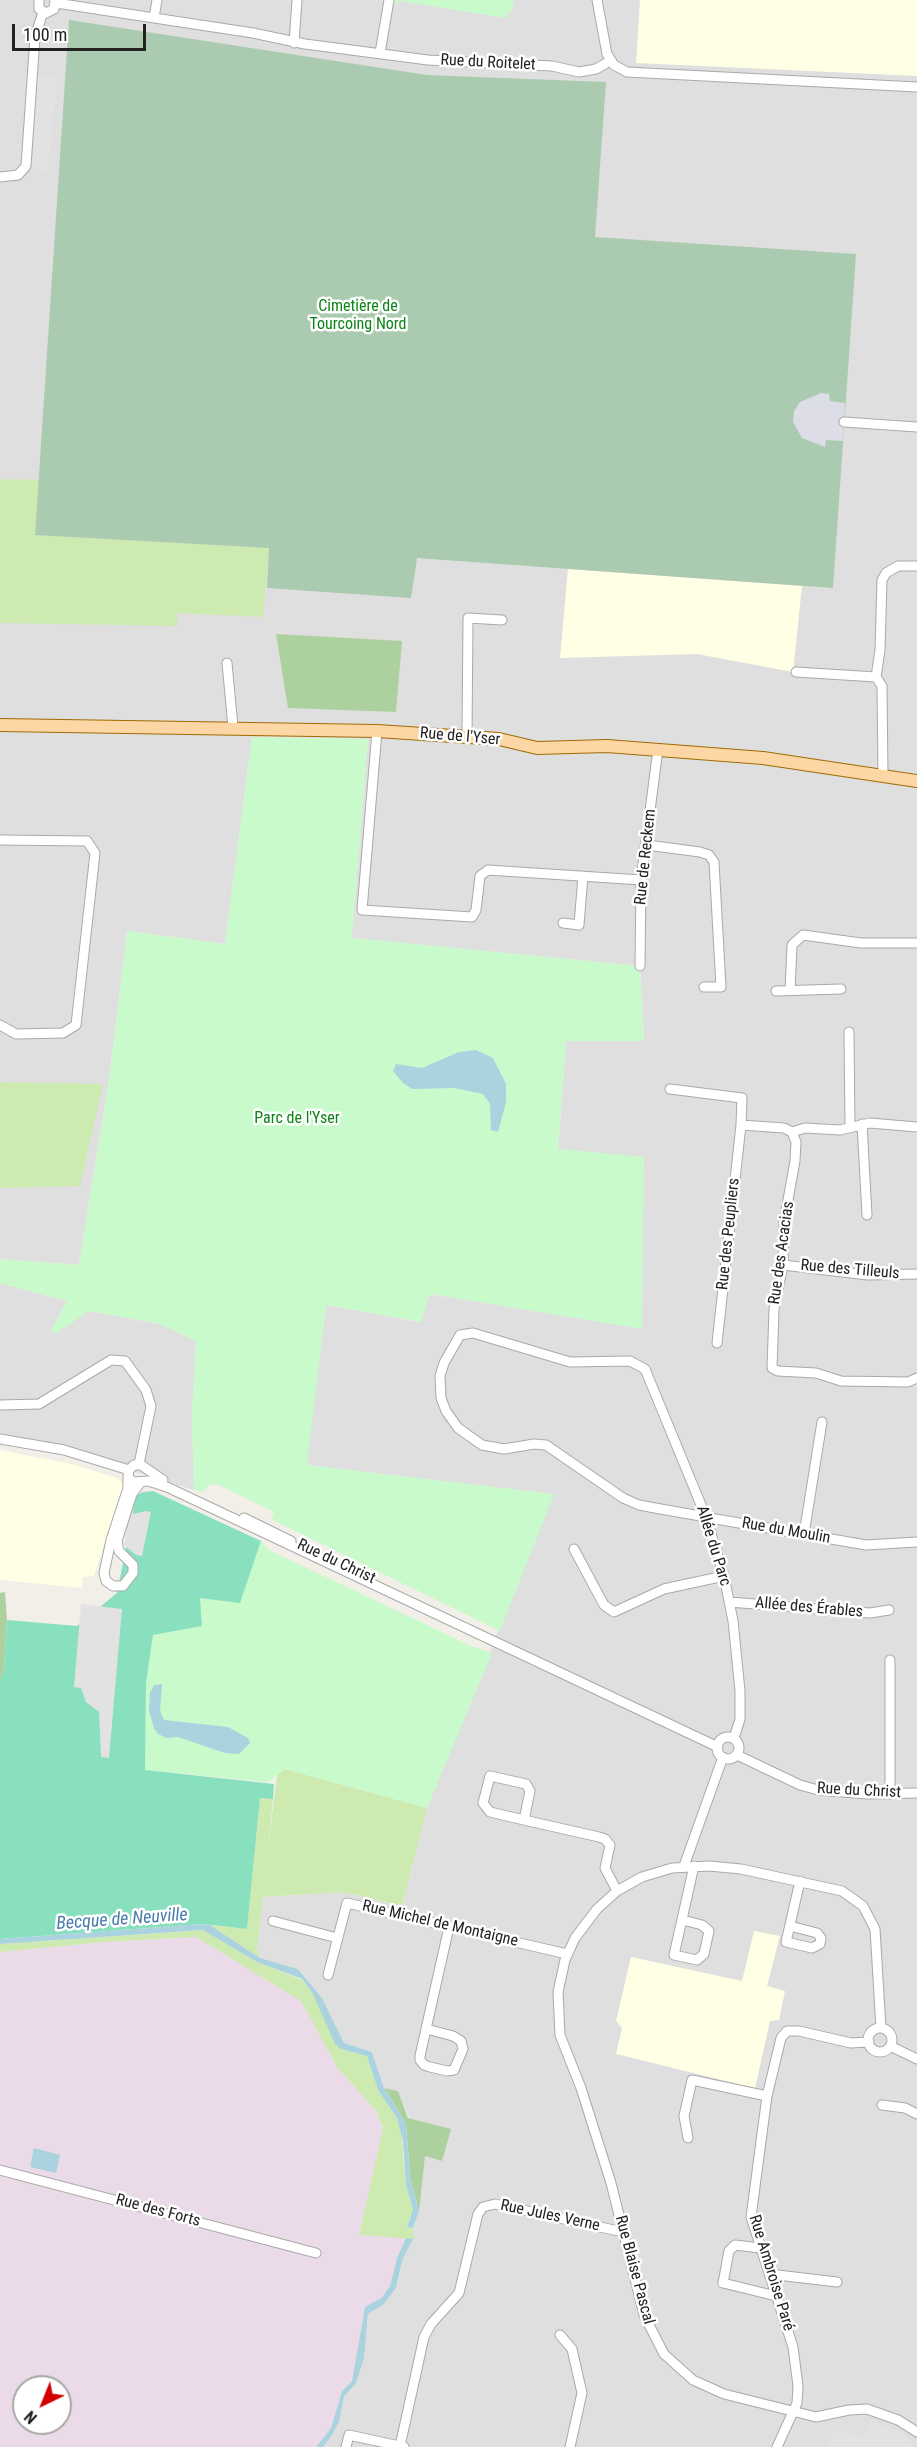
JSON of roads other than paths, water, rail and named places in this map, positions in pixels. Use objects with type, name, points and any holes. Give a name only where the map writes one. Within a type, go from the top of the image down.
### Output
[{"type":"main road","name":"Rue de l'Yser","points":[[0,725],[377,731],[499,739],[537,748],[607,746],[763,758],[917,781]]},
{"type":"street","points":[[39,0],[38,7],[42,12]]},
{"type":"street","points":[[154,18],[157,0]]},
{"type":"street","points":[[294,42],[297,0]]},
{"type":"street","points":[[380,53],[389,0]]},
{"type":"street","points":[[597,0],[603,43],[610,60],[621,70],[632,73],[917,87]]},
{"type":"street","points":[[42,12],[52,11],[55,2]]},
{"type":"street","name":"Rue du Roitelet","points":[[55,2],[253,33],[294,42],[428,60],[552,66],[579,72],[596,69],[610,60]]},
{"type":"street","points":[[0,177],[18,175],[26,166],[35,37],[42,12]]},
{"type":"street","points":[[844,422],[917,427]]},
{"type":"street","points":[[883,775],[882,686],[876,677],[880,650],[882,580],[893,568],[906,565],[917,566]]},
{"type":"street","points":[[467,737],[468,618],[502,620]]},
{"type":"street","points":[[227,663],[233,727]]},
{"type":"street","points":[[796,672],[876,677]]},
{"type":"street","points":[[377,731],[362,909],[470,918],[476,912],[479,879],[485,870],[641,880]]},
{"type":"street","name":"Rue de Reckem","points":[[640,966],[641,880],[658,749]]},
{"type":"street","points":[[0,840],[87,841],[95,853],[76,1025],[63,1033],[16,1034],[0,1025]]},
{"type":"street","points":[[646,845],[700,852],[710,855],[714,861],[721,987],[704,987]]},
{"type":"street","points":[[563,923],[579,925],[583,876]]},
{"type":"street","points":[[790,991],[791,949],[794,942],[802,935],[861,944],[917,943]]},
{"type":"street","points":[[776,991],[841,989]]},
{"type":"street","points":[[849,1032],[850,1127]]},
{"type":"street","name":"Rue des Peupliers","points":[[670,1089],[742,1098],[717,1343]]},
{"type":"street","points":[[862,1124],[867,1215]]},
{"type":"street","points":[[741,1125],[784,1128],[792,1132],[805,1128],[835,1131],[862,1124],[917,1127]]},
{"type":"street","name":"Rue des Acacias","points":[[792,1132],[796,1142],[795,1161],[784,1222],[783,1265],[774,1309],[771,1364],[778,1371],[816,1373],[841,1381],[908,1382],[917,1378]]},
{"type":"street","name":"Rue des Tilleuls","points":[[783,1265],[868,1275],[917,1274]]},
{"type":"street","points":[[907,1275],[917,1284]]},
{"type":"street","name":"Allée du Parc","points":[[460,1335],[473,1333],[570,1362],[630,1361],[641,1365],[650,1377],[706,1517],[724,1576],[740,1691],[740,1719],[734,1738]]},
{"type":"street","name":"Rue du Moulin","points":[[460,1335],[444,1363],[440,1390],[446,1411],[463,1433],[482,1445],[497,1449],[534,1444],[546,1445],[622,1498],[656,1508],[866,1545],[917,1542]]},
{"type":"street","points":[[0,1405],[39,1404],[111,1360],[125,1361],[146,1390],[151,1406],[143,1467],[147,1476],[132,1494],[117,1541],[119,1551],[133,1565],[134,1573],[123,1586],[113,1586],[106,1581],[104,1573],[111,1540],[127,1492],[132,1466],[143,1467]]},
{"type":"street","points":[[804,1534],[822,1422]]},
{"type":"street","points":[[0,1439],[64,1450],[129,1473],[132,1481],[141,1482]]},
{"type":"street","name":"Rue du Christ","points":[[143,1467],[156,1477],[502,1641],[526,1657]]},
{"type":"street","name":"Rue du Christ","points":[[141,1482],[154,1482],[179,1492],[717,1747]]},
{"type":"street","points":[[574,1548],[604,1605],[614,1612],[664,1589],[724,1576]]},
{"type":"street","name":"Allée des Érables","points":[[729,1602],[875,1614],[889,1610]]},
{"type":"street","points":[[890,1660],[890,1794]]},
{"type":"street","points":[[723,1738],[734,1738],[739,1746],[736,1755],[730,1758],[723,1757],[717,1747],[723,1738]]},
{"type":"street","name":"Rue du Christ","points":[[736,1755],[789,1780],[818,1790],[890,1794],[917,1793]]},
{"type":"street","points":[[684,1866],[723,1757]]},
{"type":"street","points":[[524,1820],[530,1791],[526,1784],[490,1776],[484,1807],[490,1812],[524,1820],[605,1839],[610,1845],[605,1869],[617,1891]]},
{"type":"street","name":"Rue Blaise Pascal","points":[[881,2028],[877,1939],[870,1916],[863,1906],[847,1893],[741,1869],[684,1866],[642,1877],[617,1891],[586,1922],[567,1953],[558,1992],[558,2025],[604,2162],[646,2323],[669,2360],[693,2380],[711,2389],[821,2417],[849,2409],[867,2409],[897,2420],[917,2432]]},
{"type":"street","points":[[682,1920],[702,1925],[709,1931],[704,1954],[697,1960],[674,1955],[694,1866]]},
{"type":"street","points":[[790,1926],[800,1881]]},
{"type":"street","name":"Rue Michel de Montaigne","points":[[328,1975],[347,1903],[567,1953]]},
{"type":"street","points":[[273,1921],[338,1938]]},
{"type":"street","points":[[426,2029],[453,2036],[461,2041],[463,2049],[454,2070],[447,2072],[421,2063],[426,2029],[449,1927]]},
{"type":"street","points":[[881,2028],[891,2035],[890,2046],[879,2051],[871,2048],[868,2042],[872,2031],[881,2028]]},
{"type":"street","name":"Rue Ambroise Paré","points":[[777,2447],[794,2411],[798,2396],[796,2365],[752,2225],[751,2209],[767,2096],[781,2038],[787,2031],[799,2031],[851,2043],[868,2042]]},
{"type":"street","points":[[890,2046],[917,2059]]},
{"type":"street","points":[[688,2138],[684,2116],[692,2080],[767,2096]]},
{"type":"street","points":[[882,2105],[905,2108],[917,2114]]},
{"type":"street","name":"Rue des Forts","points":[[0,2170],[316,2253]]},
{"type":"street","name":"Rue Jules Verne","points":[[402,2446],[424,2337],[431,2324],[459,2293],[478,2214],[483,2207],[490,2204],[503,2205],[623,2232]]},
{"type":"street","points":[[760,2248],[735,2245],[729,2251],[723,2283],[776,2296]]},
{"type":"street","points":[[768,2274],[837,2282]]},
{"type":"street","points":[[561,2335],[572,2349],[582,2393],[570,2447]]},
{"type":"street","points":[[346,2447],[349,2435],[402,2446]]},
{"type":"water","points":[[476,1050],[493,1058],[506,1084],[506,1102],[498,1132],[491,1130],[490,1104],[483,1094],[454,1088],[412,1089],[403,1083],[393,1071],[396,1064],[422,1068],[459,1052]]},
{"type":"water","points":[[162,1684],[160,1711],[164,1720],[228,1727],[248,1738],[250,1743],[239,1754],[225,1753],[178,1737],[167,1738],[158,1734],[149,1711],[150,1693],[154,1685]]},
{"type":"water","points":[[210,1925],[260,1958],[298,1969],[322,1998],[344,2043],[372,2052],[384,2088],[406,2124],[410,2178],[419,2211],[413,2228],[407,2227],[413,2209],[406,2185],[403,2142],[397,2118],[378,2090],[367,2056],[341,2049],[335,2044],[313,1994],[302,1979],[257,1962],[203,1930],[0,1944],[0,1939]]},
{"type":"water","points":[[34,2148],[60,2155],[56,2173],[30,2167]]},
{"type":"water","points":[[406,2238],[413,2239],[403,2258],[396,2288],[384,2304],[368,2314],[364,2359],[356,2383],[344,2397],[339,2422],[332,2435],[323,2447],[316,2447],[331,2428],[342,2391],[352,2381],[365,2307],[381,2298],[390,2286],[397,2258]]},
{"type":"park label","name":"Cimetière de Tourcoing Nord","points":[[358,316]]},
{"type":"park label","name":"Parc de l'Yser","points":[[297,1119]]},
{"type":"water label","name":"Becque de Neuville","points":[[122,1920]]}]
